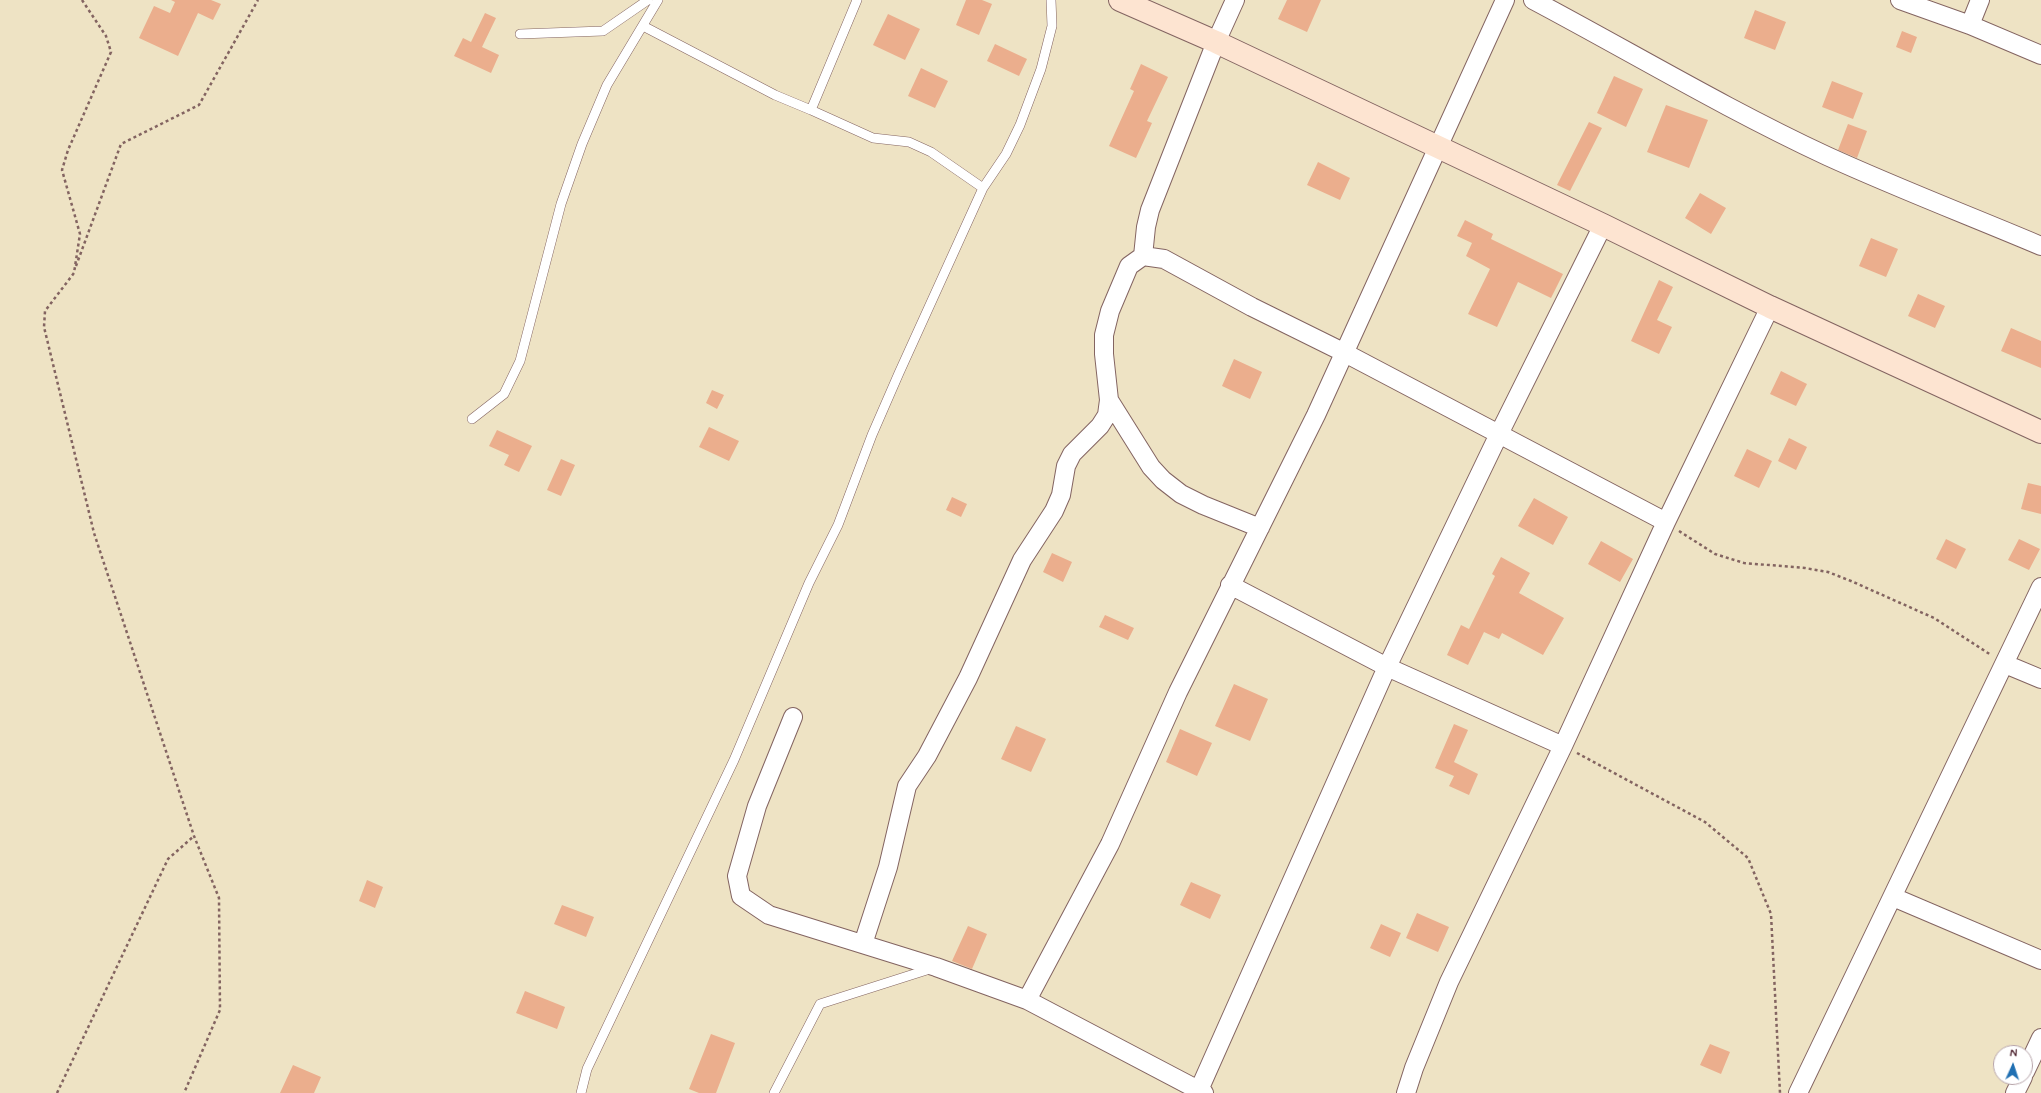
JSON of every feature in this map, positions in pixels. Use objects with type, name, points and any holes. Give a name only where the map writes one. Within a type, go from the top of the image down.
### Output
[{"type":"street","points":[[1120,0],[1216,42],[1603,225],[1770,307],[2041,432]]},
{"type":"street","points":[[1143,256],[1146,227],[1150,210],[1216,42],[1235,0]]},
{"type":"street","points":[[1533,0],[1616,44],[1711,98],[1827,156],[2041,246]]},
{"type":"street","points":[[1900,0],[1970,26],[2041,55]]},
{"type":"street","points":[[1970,26],[1980,0]]},
{"type":"street","points":[[1027,1000],[1110,844],[1178,692],[1230,585],[1313,422],[1343,352],[1438,148],[1500,1]]},
{"type":"street","points":[[793,717],[757,806],[737,876],[742,896],[769,915],[936,967],[1027,1000],[1201,1092],[1387,667],[1499,434],[1603,225]]},
{"type":"street","points":[[863,944],[888,867],[907,786],[927,756],[968,678],[1022,560],[1054,511],[1061,495],[1066,466],[1072,454],[1100,426],[1107,415],[1109,400],[1104,354],[1105,329],[1110,312],[1129,266],[1143,256],[1164,259],[1252,307],[1343,352],[1666,522]]},
{"type":"street","points":[[1406,1093],[1414,1068],[1449,982],[1563,746],[1666,522],[1770,307]]},
{"type":"street","points":[[1109,400],[1151,468],[1163,480],[1181,494],[1203,506],[1260,528]]},
{"type":"street","points":[[1230,585],[1387,667],[1563,746]]},
{"type":"street","points":[[1798,1093],[2005,664],[2041,586]]},
{"type":"street","points":[[2005,664],[2041,679]]},
{"type":"street","points":[[1892,898],[2041,960]]},
{"type":"street","points":[[2033,1055],[2041,1038]]},
{"type":"lane","points":[[520,34],[603,31],[648,0]]},
{"type":"lane","points":[[472,420],[504,394],[520,361],[561,204],[582,144],[607,85],[658,0]]},
{"type":"lane","points":[[811,110],[857,0]]},
{"type":"lane","points":[[581,1093],[587,1069],[734,760],[809,583],[838,525],[872,436],[898,374],[983,188],[1006,154],[1020,125],[1041,69],[1052,26],[1051,0]]},
{"type":"lane","points":[[643,26],[775,95],[873,138],[909,142],[931,152],[983,188]]},
{"type":"lane","points":[[774,1093],[820,1004],[936,967]]},
{"type":"path","points":[[74,273],[80,234],[62,170],[68,150],[111,52],[106,36],[82,0]]},
{"type":"path","points":[[184,1093],[220,1010],[219,898],[194,836],[94,533],[44,327],[46,311],[74,273],[120,144],[199,106],[258,0]]},
{"type":"path","points":[[1666,522],[1715,554],[1744,563],[1805,568],[1828,572],[1851,581],[1934,618],[2005,664]]},
{"type":"path","points":[[1563,746],[1706,822],[1748,858],[1771,914],[1780,1093]]},
{"type":"path","points":[[56,1093],[168,860],[194,836]]},
{"type":"building","points":[[171,0],[211,0],[221,4],[213,20],[198,13],[178,56],[139,38],[154,6],[170,13],[175,2]]},
{"type":"building","points":[[966,0],[982,0],[992,4],[979,35],[956,25]]},
{"type":"building","points":[[1287,0],[1321,0],[1307,32],[1278,19]]},
{"type":"building","points":[[1755,10],[1786,22],[1775,50],[1744,38]]},
{"type":"building","points":[[485,13],[496,18],[482,47],[499,55],[491,73],[454,56],[463,38],[471,42]]},
{"type":"building","points":[[888,14],[920,29],[905,60],[873,45]]},
{"type":"building","points":[[1902,31],[1917,37],[1911,53],[1896,47]]},
{"type":"building","points":[[995,44],[1027,59],[1019,76],[987,61]]},
{"type":"building","points":[[1141,64],[1168,77],[1147,121],[1152,123],[1136,158],[1109,146],[1134,91],[1130,89]]},
{"type":"building","points":[[921,68],[948,81],[935,108],[908,96]]},
{"type":"building","points":[[1614,76],[1643,89],[1626,127],[1597,113]]},
{"type":"building","points":[[1832,81],[1863,93],[1853,119],[1822,107]]},
{"type":"building","points":[[1666,105],[1708,120],[1689,168],[1647,152]]},
{"type":"building","points":[[1589,122],[1602,128],[1570,191],[1557,185]]},
{"type":"building","points":[[1848,124],[1867,131],[1857,158],[1838,150]]},
{"type":"building","points":[[1318,162],[1350,178],[1340,200],[1307,185]]},
{"type":"building","points":[[1700,193],[1726,208],[1711,234],[1685,218]]},
{"type":"building","points":[[1465,220],[1493,234],[1491,239],[1563,274],[1551,298],[1518,282],[1497,327],[1468,314],[1490,269],[1466,256],[1472,243],[1457,236]]},
{"type":"building","points":[[1871,238],[1898,249],[1886,277],[1859,266]]},
{"type":"building","points":[[1659,280],[1673,287],[1657,320],[1672,327],[1659,354],[1631,341]]},
{"type":"building","points":[[1918,294],[1945,306],[1935,328],[1908,316]]},
{"type":"building","points":[[2011,328],[2041,341],[2041,368],[2001,351]]},
{"type":"building","points":[[1234,359],[1262,372],[1250,399],[1222,386]]},
{"type":"building","points":[[1781,371],[1807,384],[1796,406],[1770,394]]},
{"type":"building","points":[[712,390],[724,395],[717,409],[706,403]]},
{"type":"building","points":[[709,427],[739,441],[729,461],[699,447]]},
{"type":"building","points":[[497,430],[532,446],[519,472],[504,465],[509,455],[489,446]]},
{"type":"building","points":[[1789,438],[1807,447],[1796,470],[1778,461]]},
{"type":"building","points":[[1747,449],[1772,461],[1759,488],[1734,476]]},
{"type":"building","points":[[561,459],[575,465],[561,496],[547,490]]},
{"type":"building","points":[[2028,483],[2041,486],[2041,514],[2021,509]]},
{"type":"building","points":[[952,497],[967,504],[961,517],[946,510]]},
{"type":"building","points":[[1534,498],[1568,517],[1553,545],[1518,526]]},
{"type":"building","points":[[1946,539],[1966,549],[1956,569],[1936,559]]},
{"type":"building","points":[[2019,539],[2040,549],[2029,570],[2008,560]]},
{"type":"building","points":[[1601,541],[1633,559],[1620,582],[1588,564]]},
{"type":"building","points":[[1052,553],[1072,562],[1063,582],[1043,572]]},
{"type":"building","points":[[1501,557],[1530,573],[1519,593],[1564,618],[1543,655],[1502,633],[1499,639],[1484,632],[1468,665],[1447,655],[1461,625],[1469,629],[1495,576],[1492,574]]},
{"type":"building","points":[[1105,615],[1134,628],[1128,640],[1099,627]]},
{"type":"building","points":[[1234,684],[1268,699],[1250,741],[1215,726]]},
{"type":"building","points":[[1454,724],[1468,730],[1454,762],[1478,774],[1469,795],[1449,786],[1454,776],[1435,768]]},
{"type":"building","points":[[1016,726],[1046,739],[1031,772],[1001,759]]},
{"type":"building","points":[[1180,729],[1212,743],[1197,776],[1166,762]]},
{"type":"building","points":[[367,880],[383,887],[375,908],[359,901]]},
{"type":"building","points":[[1191,882],[1221,895],[1210,919],[1180,905]]},
{"type":"building","points":[[562,905],[594,917],[586,937],[554,924]]},
{"type":"building","points":[[1417,913],[1449,927],[1438,952],[1406,938]]},
{"type":"building","points":[[1381,924],[1401,933],[1390,957],[1370,948]]},
{"type":"building","points":[[968,926],[987,934],[972,969],[952,961]]},
{"type":"building","points":[[525,991],[565,1007],[557,1029],[516,1013]]},
{"type":"building","points":[[711,1034],[735,1043],[716,1093],[699,1093],[689,1089]]},
{"type":"building","points":[[1710,1044],[1730,1052],[1721,1074],[1700,1065]]},
{"type":"building","points":[[293,1065],[321,1077],[314,1093],[280,1093]]}]
